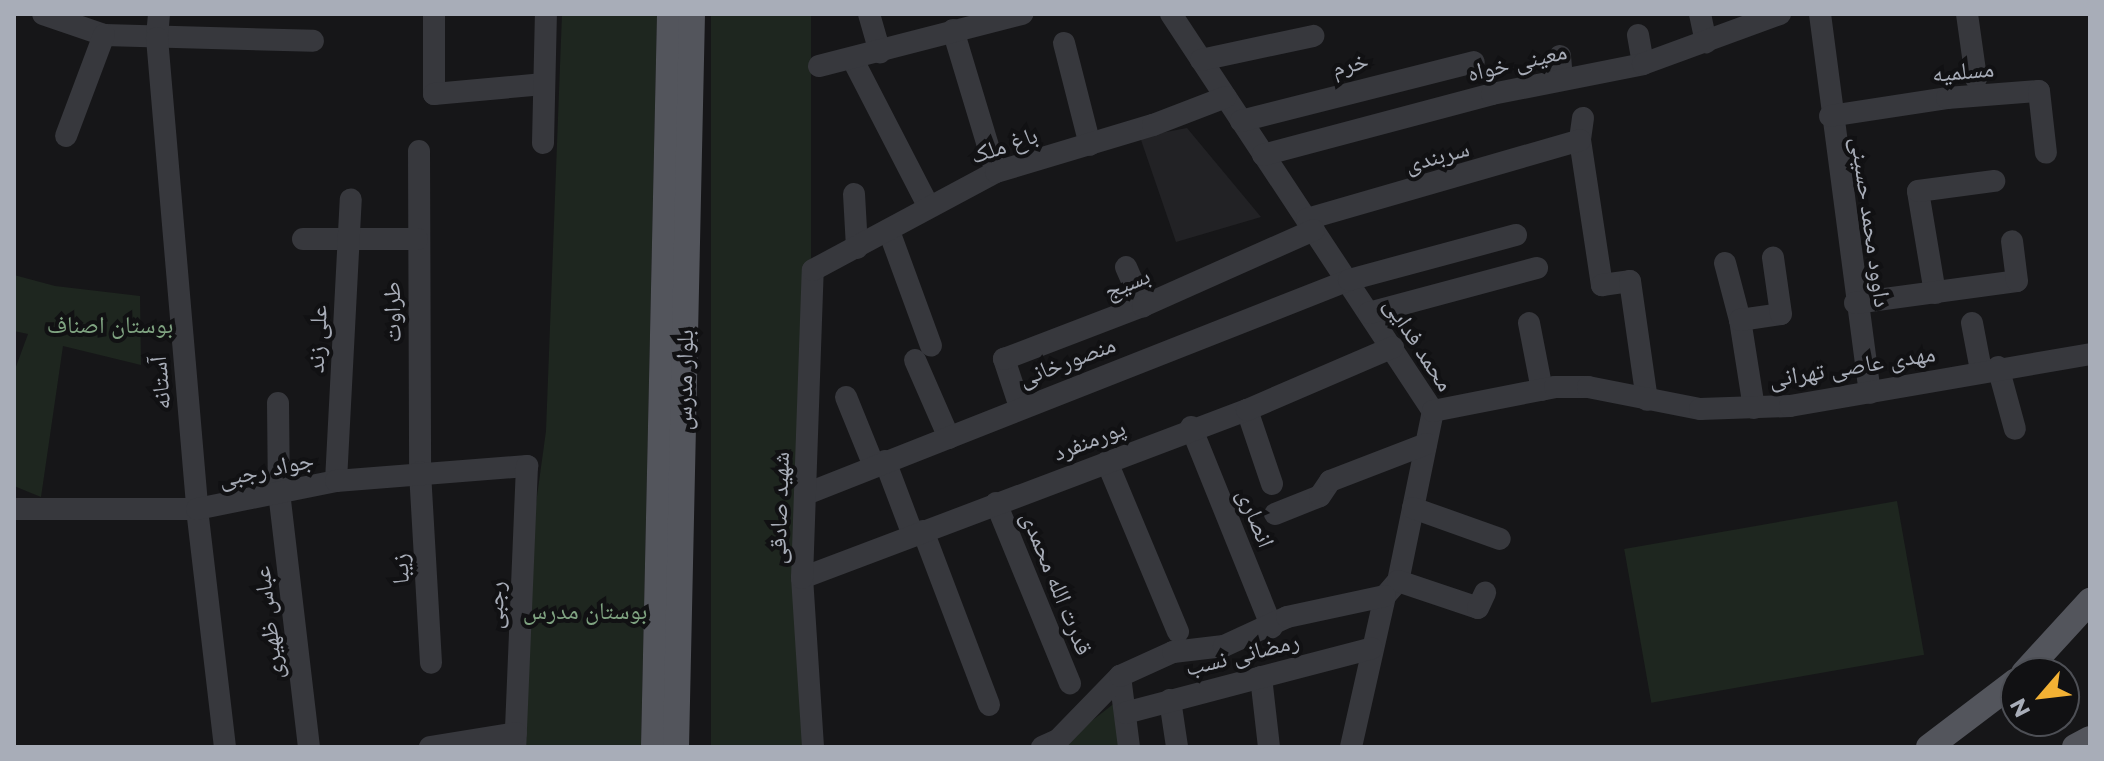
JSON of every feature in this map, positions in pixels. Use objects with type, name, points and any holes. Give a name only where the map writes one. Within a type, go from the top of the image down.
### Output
[{"type":"main road","name":"بلوار مدرس","points":[[654,747],[670,14]]},
{"type":"main road","name":"بلوار مدرس","points":[[676,747],[692,14]]},
{"type":"main road","points":[[2039,657],[2090,601]]},
{"type":"main road","points":[[1929,747],[2000,693]]},
{"type":"main road","points":[[2075,747],[2090,739]]},
{"type":"street","points":[[43,14],[104,35],[313,41]]},
{"type":"street","name":"آستانه","points":[[159,14],[157,38],[197,509],[225,747]]},
{"type":"street","points":[[434,14],[434,94],[544,84]]},
{"type":"street","points":[[543,143],[546,14]]},
{"type":"street","points":[[869,14],[880,52]]},
{"type":"street","points":[[819,66],[853,60],[976,20],[1022,14]]},
{"type":"street","name":"محمد فدایی","points":[[1171,14],[1433,411],[1413,508],[1372,648],[1351,747]]},
{"type":"street","points":[[1700,14],[1706,42]]},
{"type":"street","name":"داوود محمد حسینی","points":[[1820,14],[1830,116],[1870,393]]},
{"type":"street","points":[[1967,14],[1976,78]]},
{"type":"street","name":"معینی خواه","points":[[1263,155],[1561,67],[1643,64],[1775,15]]},
{"type":"street","points":[[953,30],[996,172]]},
{"type":"street","points":[[66,136],[104,35]]},
{"type":"street","points":[[1638,35],[1643,64]]},
{"type":"street","points":[[1201,60],[1313,36]]},
{"type":"street","points":[[1064,43],[1090,145]]},
{"type":"street","points":[[853,60],[928,205]]},
{"type":"street","name":"خرم","points":[[1241,121],[1474,62]]},
{"type":"street","name":"مسلمیه","points":[[1830,116],[1947,98],[2039,91],[2046,153]]},
{"type":"street","name":"باغ ملک","points":[[813,270],[889,231],[928,205],[996,172],[1090,145],[1226,97]]},
{"type":"street","name":"سربندی","points":[[1310,224],[1581,129],[1602,285],[1630,281],[1647,400]]},
{"type":"street","name":"طراوت","points":[[419,151],[420,472]]},
{"type":"street","points":[[1935,293],[1918,191],[1994,181]]},
{"type":"street","points":[[854,194],[857,248]]},
{"type":"street","name":"علی زند","points":[[336,481],[351,199]]},
{"type":"street","name":"بسیج","points":[[1020,407],[1004,359],[1143,306],[1310,224]]},
{"type":"street","points":[[889,231],[949,438]]},
{"type":"street","name":"منصورخانی","points":[[806,494],[1020,407],[1349,280],[1516,235]]},
{"type":"street","points":[[303,239],[417,239]]},
{"type":"street","points":[[1855,303],[2017,281],[2012,241]]},
{"type":"street","points":[[1740,320],[1781,314],[1773,258]]},
{"type":"street","points":[[1725,263],[1740,320],[1754,408]]},
{"type":"street","points":[[1126,267],[1143,306]]},
{"type":"street","points":[[1369,313],[1537,268]]},
{"type":"street","name":"شهید صادقی","points":[[813,270],[802,578],[813,747]]},
{"type":"street","points":[[1529,323],[1542,390]]},
{"type":"street","points":[[1972,323],[2015,429]]},
{"type":"street","name":"پورمنفرد","points":[[802,578],[1191,427],[1247,410],[1393,347]]},
{"type":"street","name":"مهدی عاصی تهرانی","points":[[1433,411],[1542,390],[1588,387],[1700,409],[1754,408],[1870,393],[1989,369],[2090,354]]},
{"type":"street","points":[[846,397],[918,533],[989,705]]},
{"type":"street","name":"عباس ظهیری","points":[[278,403],[279,492],[309,747]]},
{"type":"street","points":[[1247,410],[1272,484]]},
{"type":"street","name":"انصاری","points":[[1191,427],[1272,627]]},
{"type":"street","points":[[1275,514],[1320,496],[1330,481],[1426,444]]},
{"type":"street","points":[[1107,462],[1178,632]]},
{"type":"street","name":"جواد رجبی","points":[[14,509],[197,509],[336,481],[527,466]]},
{"type":"street","name":"رجبی","points":[[515,740],[527,466]]},
{"type":"street","name":"زیبا","points":[[420,472],[431,663]]},
{"type":"street","name":"قدرت الله محمدی","points":[[996,503],[1070,683]]},
{"type":"street","points":[[1413,508],[1500,539]]},
{"type":"street","points":[[1042,747],[1058,740],[1120,676],[1173,652],[1224,646],[1272,627],[1287,617],[1391,589],[1478,608],[1485,593]]},
{"type":"street","name":"رمضانی نسب","points":[[1125,713],[1372,648]]},
{"type":"street","points":[[1120,676],[1129,747]]},
{"type":"street","points":[[1261,677],[1269,747]]},
{"type":"street","points":[[1170,700],[1177,747]]},
{"type":"street","points":[[430,747],[515,740]]},
{"type":"shaded area","points":[[1187,128],[1261,217],[1176,242],[1140,137]]},
{"type":"green space","name":"بوستان مدرس","points":[[562,14],[657,14],[641,747],[521,747],[529,554],[546,431]]},
{"type":"green space","name":"بوستان مدرس","points":[[711,14],[811,14],[811,747],[711,747]]},
{"type":"green space","name":"بوستان اصناف","points":[[14,275],[55,286],[140,296],[141,365],[63,346],[41,497],[14,486],[14,372],[28,334],[14,331]]},
{"type":"green space","points":[[1897,501],[1924,655],[1651,703],[1624,549]]},
{"type":"green space","points":[[1116,702],[1122,747],[1058,747]]}]
